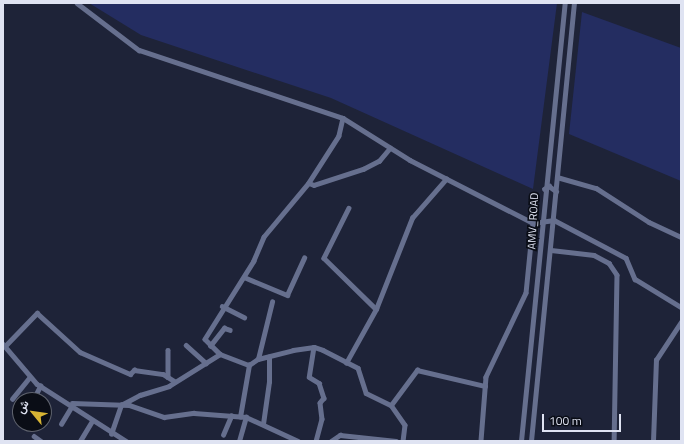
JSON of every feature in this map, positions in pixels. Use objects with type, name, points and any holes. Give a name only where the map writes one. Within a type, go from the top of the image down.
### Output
[{"type":"street","points":[[77,3],[139,50],[343,118],[390,148],[446,179],[533,223],[554,220],[626,258],[634,277],[681,307]]},
{"type":"street","name":"AMV_ROAD","points":[[521,441],[544,189],[565,3]]},
{"type":"street","points":[[531,441],[554,220],[563,103],[574,3]]},
{"type":"street","points":[[555,87],[565,87]]},
{"type":"street","points":[[553,101],[563,103]]},
{"type":"street","points":[[249,366],[220,354],[210,346],[205,339],[222,306],[244,277],[264,237],[309,183],[339,136],[343,118]]},
{"type":"street","points":[[309,183],[314,185],[363,169],[380,161],[390,148]]},
{"type":"street","points":[[557,177],[590,186],[681,237]]},
{"type":"street","points":[[346,363],[376,309],[412,218],[446,179]]},
{"type":"street","points":[[544,189],[549,186],[556,191]]},
{"type":"street","points":[[349,208],[324,258],[376,309]]},
{"type":"street","points":[[481,441],[485,386],[488,370],[526,293],[533,223]]},
{"type":"street","points":[[551,250],[594,255],[612,266],[617,275],[614,441]]},
{"type":"street","points":[[244,277],[287,295],[304,258]]},
{"type":"street","points":[[258,359],[272,302]]},
{"type":"street","points":[[222,306],[244,317]]},
{"type":"street","points":[[126,441],[111,434],[92,422],[72,404],[40,386],[30,377],[4,344],[38,313],[80,352],[130,374],[134,370],[168,377],[174,381]]},
{"type":"street","points":[[653,441],[656,360],[681,322]]},
{"type":"street","points":[[210,346],[224,328],[230,330]]},
{"type":"street","points":[[186,346],[206,363]]},
{"type":"street","points":[[314,347],[309,377],[319,383],[324,398],[320,403],[322,419],[316,441]]},
{"type":"street","points":[[240,417],[249,366],[258,359],[314,347],[358,368],[366,393],[391,405],[405,425],[403,441]]},
{"type":"street","points":[[168,350],[168,377]]},
{"type":"street","points":[[111,434],[121,405],[174,381],[220,354]]},
{"type":"street","points":[[263,424],[270,382],[269,357]]},
{"type":"street","points":[[391,405],[417,370],[485,386]]},
{"type":"street","points":[[18,392],[30,377]]},
{"type":"street","points":[[37,392],[40,386]]},
{"type":"street","points":[[72,404],[121,405],[164,417],[194,413],[246,417],[298,441]]},
{"type":"street","points":[[62,424],[72,404]]},
{"type":"street","points":[[223,435],[231,416]]},
{"type":"street","points":[[239,441],[246,417]]},
{"type":"street","points":[[80,441],[92,422]]},
{"type":"street","points":[[331,441],[340,435],[396,441]]},
{"type":"street","points":[[34,436],[41,441]]},
{"type":"shaded area","points":[[89,3],[557,3],[533,189],[331,98],[141,35]]},
{"type":"shaded area","points":[[582,12],[681,48],[681,181],[569,134]]}]
